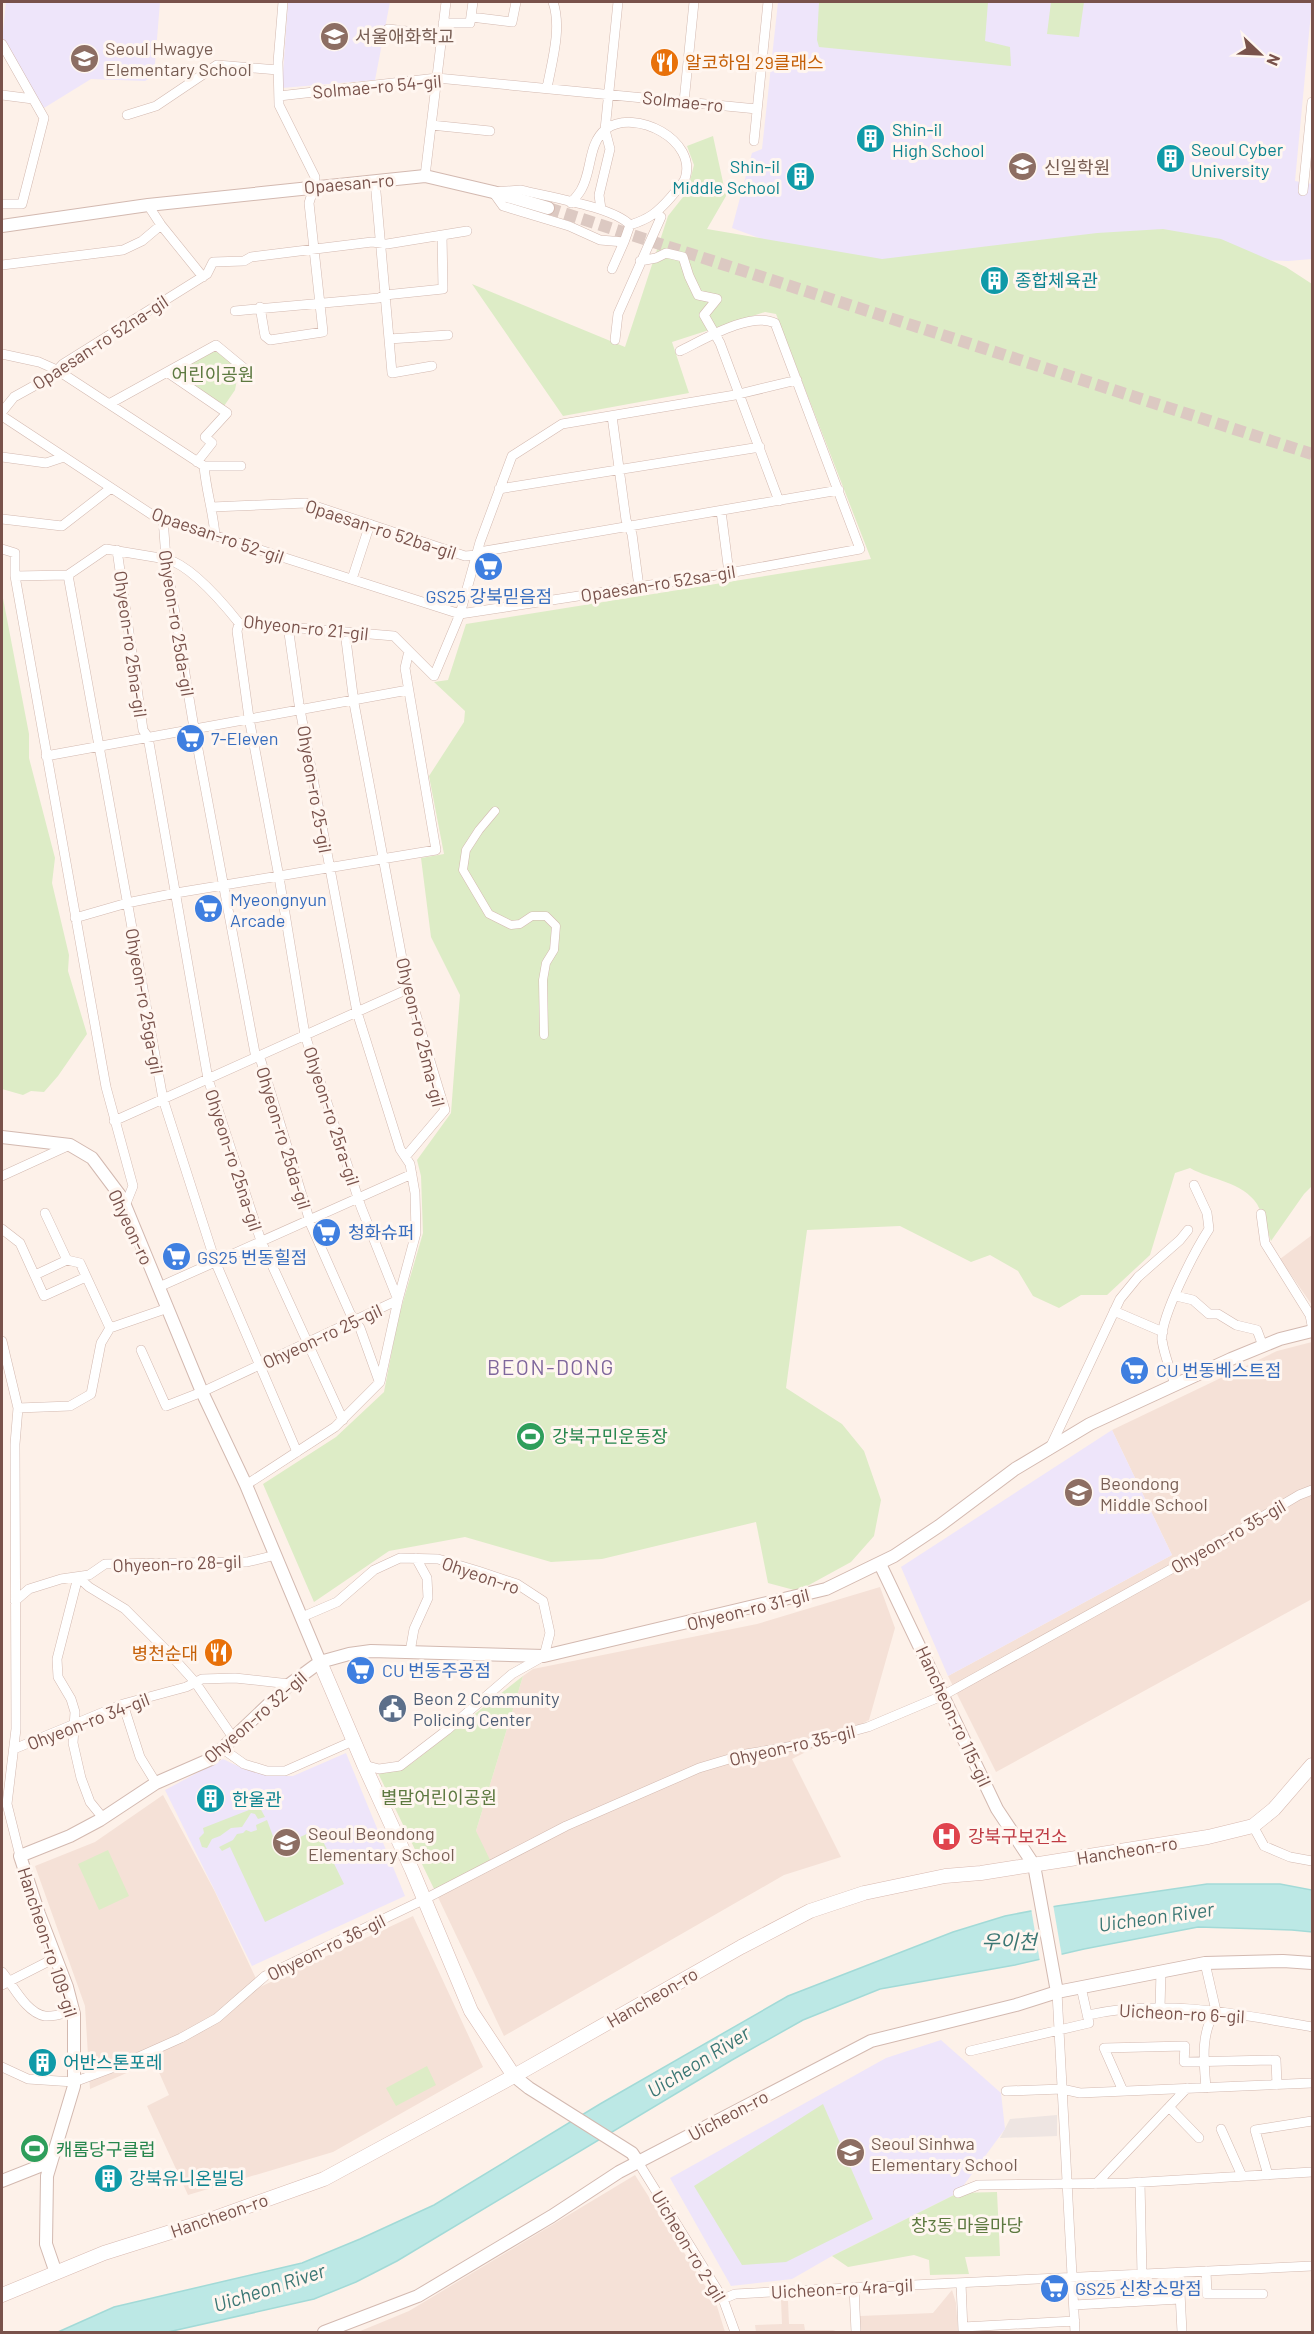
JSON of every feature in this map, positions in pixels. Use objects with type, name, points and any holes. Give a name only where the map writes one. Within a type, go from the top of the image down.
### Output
[{"type":"main road","name":"Ohyeon-ro","points":[[320,1662],[412,1870],[471,2011],[514,2076]]},
{"type":"main road","name":"Hancheon-ro","points":[[2,2295],[104,2253],[212,2219],[324,2179],[514,2076],[700,1969],[810,1911],[864,1893],[945,1876],[981,1873],[1208,1837],[1253,1826],[1274,1809],[1312,1765]]},
{"type":"street","points":[[260,307],[265,336],[270,340],[323,332],[309,203],[315,177],[279,105],[278,70],[284,2]]},
{"type":"street","points":[[425,176],[446,2]]},
{"type":"street","points":[[388,29],[434,34],[443,28],[470,23],[473,2]]},
{"type":"street","points":[[471,17],[512,22],[516,2]]},
{"type":"street","points":[[547,88],[555,42],[556,10],[553,2]]},
{"type":"street","points":[[601,209],[599,195],[610,148],[605,130],[618,2]]},
{"type":"street","points":[[684,102],[694,2]]},
{"type":"street","points":[[754,141],[768,2]]},
{"type":"street","points":[[2,44],[4,54],[44,118],[22,204],[2,204]]},
{"type":"street","points":[[127,115],[156,106],[217,65],[278,70]]},
{"type":"street","name":"Solmae-ro 54-gil","points":[[279,96],[437,78],[608,94]]},
{"type":"street","name":"Solmae-ro","points":[[608,94],[757,109]]},
{"type":"street","points":[[2,95],[33,99]]},
{"type":"street","points":[[1303,191],[1308,177],[1312,102]]},
{"type":"street","name":"Solmae-ro","points":[[605,130],[620,122],[647,126],[666,133],[679,147],[687,164],[684,180],[656,213],[649,219],[630,225]]},
{"type":"street","points":[[431,125],[490,130]]},
{"type":"street","points":[[571,203],[583,188],[594,147],[605,130]]},
{"type":"street","name":"Opaesan-ro","points":[[2,226],[147,205],[425,176],[548,208]]},
{"type":"street","points":[[375,181],[392,373],[432,366]]},
{"type":"street","points":[[493,192],[522,190],[601,209],[622,217],[630,225],[612,269]]},
{"type":"street","points":[[493,192],[503,206],[568,226],[600,240],[624,242]]},
{"type":"street","points":[[147,205],[202,277]]},
{"type":"street","points":[[615,340],[618,314],[661,217],[656,213]]},
{"type":"street","points":[[2,266],[123,250],[142,241],[161,225]]},
{"type":"street","name":"Opaesan-ro 52na-gil","points":[[2,414],[14,397],[52,376],[82,352],[207,274],[213,262],[244,261],[251,257],[372,242],[387,244],[467,231]]},
{"type":"street","points":[[235,310],[379,298],[385,295],[443,289],[442,235]]},
{"type":"street","points":[[640,261],[656,258],[666,253],[683,257],[698,295],[717,299],[704,315],[720,343],[780,501]]},
{"type":"street","name":"Opaesan-ro 52sa-gil","points":[[460,614],[729,573],[860,549],[775,323],[766,319],[740,324],[680,351]]},
{"type":"street","points":[[389,339],[448,335]]},
{"type":"street","points":[[109,404],[216,345],[245,369]]},
{"type":"street","points":[[2,354],[39,362],[57,370],[200,464],[241,466]]},
{"type":"street","points":[[167,372],[227,413],[205,437],[212,443],[200,464],[212,507],[214,535]]},
{"type":"street","points":[[460,614],[477,555],[512,456],[562,424],[740,394],[797,380]]},
{"type":"street","name":"Opaesan-ro 52-gil","points":[[2,414],[154,516],[460,614]]},
{"type":"street","points":[[612,416],[626,520],[639,586]]},
{"type":"street","points":[[499,489],[760,447]]},
{"type":"street","points":[[2,457],[46,463],[64,457]]},
{"type":"street","points":[[2,519],[62,526],[111,488]]},
{"type":"street","points":[[477,555],[485,551],[839,490]]},
{"type":"street","name":"Opaesan-ro 52ba-gil","points":[[212,507],[306,503],[465,556],[477,555]]},
{"type":"street","points":[[721,511],[729,573]]},
{"type":"street","name":"Ohyeon-ro 25da-gil","points":[[163,519],[166,559],[194,728],[255,1053],[309,1219],[356,1321],[380,1382]]},
{"type":"street","points":[[352,579],[370,524]]},
{"type":"street","points":[[2,549],[15,553],[15,576],[75,918],[114,1121],[132,1186],[125,1206]]},
{"type":"street","points":[[15,576],[68,575],[106,549],[117,550]]},
{"type":"street","name":"Ohyeon-ro 21-gil","points":[[117,550],[173,561],[192,574],[227,608],[239,624],[394,636],[434,676],[460,614]]},
{"type":"street","name":"Ohyeon-ro 25na-gil","points":[[117,550],[143,730],[148,736],[208,1079],[261,1241],[343,1420]]},
{"type":"street","name":"Ohyeon-ro 25ga-gil","points":[[68,575],[163,1099],[215,1261],[297,1452]]},
{"type":"street","name":"Ohyeon-ro 25ra-gil","points":[[239,624],[237,631],[249,718],[279,877],[305,1035],[358,1197],[398,1300]]},
{"type":"street","name":"Ohyeon-ro 25-gil","points":[[202,1392],[398,1300],[416,1233],[416,1193],[412,1174],[406,1156],[400,1149],[357,1012],[300,710],[288,626]]},
{"type":"street","name":"Ohyeon-ro 25ma-gil","points":[[345,632],[354,699],[408,989],[445,1110],[406,1156]]},
{"type":"street","points":[[384,859],[436,850],[405,668],[409,651]]},
{"type":"street","points":[[354,699],[408,690]]},
{"type":"street","name":"Ohyeon-ro 25-gil","points":[[300,710],[354,699]]},
{"type":"street","points":[[194,728],[300,710]]},
{"type":"street","name":"Ohyeon-ro 25na-gil","points":[[148,736],[194,728]]},
{"type":"street","points":[[46,756],[148,736]]},
{"type":"street","points":[[495,811],[466,850],[463,870],[489,915],[511,925],[520,924],[532,916],[546,915],[556,926],[554,950],[546,963],[543,980],[544,1035]]},
{"type":"street","name":"Ohyeon-ro 25-gil","points":[[329,868],[384,859]]},
{"type":"street","points":[[176,894],[329,868]]},
{"type":"street","name":"Ohyeon-ro 25ga-gil","points":[[127,903],[176,894]]},
{"type":"street","points":[[75,918],[127,903]]},
{"type":"street","points":[[357,1012],[408,989]]},
{"type":"street","name":"Ohyeon-ro 25ra-gil","points":[[305,1035],[357,1012]]},
{"type":"street","name":"Ohyeon-ro 25da-gil","points":[[258,1057],[305,1035]]},
{"type":"street","name":"Ohyeon-ro 25na-gil","points":[[208,1079],[258,1057]]},
{"type":"street","name":"Ohyeon-ro 25ga-gil","points":[[163,1099],[208,1079]]},
{"type":"street","points":[[114,1121],[163,1099]]},
{"type":"street","name":"Ohyeon-ro","points":[[2,1137],[70,1145],[92,1158],[122,1198],[202,1392],[246,1485],[320,1662]]},
{"type":"street","points":[[2,1176],[70,1145]]},
{"type":"street","name":"Ohyeon-ro 25ra-gil","points":[[358,1197],[412,1174]]},
{"type":"street","points":[[1175,1385],[1162,1339],[1165,1321],[1198,1247],[1209,1229],[1207,1213],[1194,1185]]},
{"type":"street","name":"Ohyeon-ro 25da-gil","points":[[309,1219],[358,1197]]},
{"type":"street","points":[[45,1213],[67,1260]]},
{"type":"street","points":[[1262,1214],[1265,1243],[1310,1315],[1312,1325]]},
{"type":"street","name":"Ohyeon-ro 25na-gil","points":[[261,1241],[309,1219]]},
{"type":"street","points":[[2,1229],[20,1243],[44,1296],[86,1277]]},
{"type":"street","points":[[1049,1450],[1114,1311],[1138,1276],[1180,1240],[1188,1230]]},
{"type":"street","points":[[215,1261],[261,1241]]},
{"type":"street","points":[[34,1275],[67,1260],[80,1263],[110,1328]]},
{"type":"street","name":"Ohyeon-ro","points":[[159,1287],[215,1261]]},
{"type":"street","points":[[1176,1296],[1193,1300],[1209,1314],[1218,1314],[1236,1325],[1257,1330],[1263,1346]]},
{"type":"street","points":[[246,1485],[343,1420],[380,1382],[398,1300]]},
{"type":"street","points":[[18,1408],[70,1406],[92,1394],[101,1343],[110,1328],[168,1308]]},
{"type":"street","points":[[1114,1311],[1163,1332]]},
{"type":"street","name":"Ohyeon-ro 31-gil","points":[[320,1662],[371,1651],[544,1656],[813,1593],[880,1564],[939,1526],[1015,1469],[1090,1424],[1263,1346],[1312,1331]]},
{"type":"street","name":"Hancheon-ro 109-gil","points":[[2,1341],[18,1408],[15,1444],[16,1730],[4,1804],[74,2011],[74,2082],[47,2176],[46,2244],[56,2273]]},
{"type":"street","points":[[141,1350],[166,1407],[202,1392]]},
{"type":"street","name":"Ohyeon-ro 35-gil","points":[[423,1900],[566,1826],[699,1767],[746,1754],[805,1744],[868,1727],[944,1695],[1220,1542],[1299,1495],[1312,1490]]},
{"type":"street","name":"Ohyeon-ro 28-gil","points":[[15,1601],[29,1589],[61,1579],[89,1575],[105,1564],[247,1562],[276,1555]]},
{"type":"street","name":"Ohyeon-ro","points":[[302,1617],[337,1602],[374,1570],[400,1558],[438,1559],[517,1584],[543,1600],[550,1633],[544,1656]]},
{"type":"street","points":[[411,1652],[414,1629],[428,1598],[427,1578],[416,1558]]},
{"type":"street","name":"Hancheon-ro 115-gil","points":[[880,1564],[997,1809],[1034,1865]]},
{"type":"street","points":[[103,1818],[90,1802],[81,1778],[72,1732],[75,1712],[71,1699],[58,1677],[57,1659],[78,1577],[89,1587],[125,1609],[195,1682],[234,1739]]},
{"type":"street","points":[[364,1765],[379,1769],[400,1766],[447,1730],[512,1674],[544,1656]]},
{"type":"street","name":"Ohyeon-ro 32-gil","points":[[20,1856],[70,1836],[156,1784],[212,1759],[290,1684],[320,1662]]},
{"type":"street","name":"Ohyeon-ro 34-gil","points":[[14,1749],[123,1704],[186,1687],[202,1679],[235,1678],[290,1684]]},
{"type":"street","points":[[123,1704],[140,1757],[156,1784]]},
{"type":"street","points":[[224,1749],[244,1764],[267,1771],[285,1771],[354,1741]]},
{"type":"street","points":[[1253,1826],[1264,1846],[1290,1857],[1312,1861]]},
{"type":"street","points":[[1034,1865],[1057,1992],[1075,2332]]},
{"type":"street","name":"Ohyeon-ro 36-gil","points":[[74,2082],[189,2034],[217,2018],[265,1976],[423,1900]]},
{"type":"street","points":[[5,1983],[55,1958]]},
{"type":"street","name":"Uicheon-ro","points":[[324,2332],[418,2296],[638,2162],[871,2042],[1017,2005],[1057,1992],[1205,1963],[1283,1961],[1312,1963]]},
{"type":"street","points":[[1205,1963],[1216,2011],[1210,2019],[1204,2061],[1206,2088]]},
{"type":"street","points":[[1160,2008],[1161,1971]]},
{"type":"street","points":[[2,1972],[5,1983],[38,2013],[49,2016],[74,2011]]},
{"type":"street","points":[[1081,1987],[1088,2019]]},
{"type":"street","name":"Uicheon-ro 6-gil","points":[[970,2051],[1059,2030],[1116,2008],[1216,2011],[1312,2027]]},
{"type":"street","points":[[1123,2091],[1104,2048],[1185,2046],[1184,2062],[1276,2060],[1276,2085]]},
{"type":"street","points":[[2,2067],[28,2079],[74,2082]]},
{"type":"street","points":[[514,2076],[632,2153],[638,2162]]},
{"type":"street","points":[[1006,2091],[1062,2089],[1080,2093],[1312,2083]]},
{"type":"street","points":[[1096,2184],[1187,2088]]},
{"type":"street","points":[[1169,2108],[1199,2138]]},
{"type":"street","points":[[1268,2175],[1255,2130],[1312,2121]]},
{"type":"street","points":[[1221,2129],[1242,2176]]},
{"type":"street","points":[[2,2181],[50,2162]]},
{"type":"street","name":"Uicheon-ro 2-gil","points":[[638,2162],[723,2299],[735,2332]]},
{"type":"street","points":[[958,2193],[978,2185],[1096,2184],[1312,2172]]},
{"type":"street","points":[[1140,2182],[1142,2275]]},
{"type":"street","name":"Uicheon-ro 4ra-gil","points":[[723,2299],[735,2294],[854,2287],[1312,2266]]},
{"type":"street","points":[[1206,2271],[1207,2294],[1263,2295]]},
{"type":"street","points":[[1179,2273],[1182,2332]]},
{"type":"street","points":[[961,2283],[963,2330],[1075,2321]]},
{"type":"street","points":[[854,2287],[856,2332]]},
{"type":"street","points":[[1074,2306],[1180,2299]]},
{"type":"shaded area","name":"Seoul Hwagye Elementary School","points":[[6,2],[160,2],[154,76],[145,81],[91,79],[44,108],[2,41]]},
{"type":"shaded area","name":"서울애화학교","points":[[288,2],[390,2],[375,80],[282,88]]},
{"type":"shaded area","name":"신일학원","points":[[778,2],[1312,2],[1295,181],[1312,184],[1312,259],[1288,261],[1042,250],[951,308],[732,228],[752,153],[762,149]]},
{"type":"shaded area","points":[[1312,1235],[1312,1305],[1280,1259]]},
{"type":"shaded area","points":[[1312,1342],[1312,1599],[996,1772],[948,1676],[1172,1555],[1112,1430],[1277,1351]]},
{"type":"shaded area","name":"Beondong Middle School","points":[[1112,1430],[1172,1555],[948,1676],[901,1567]]},
{"type":"shaded area","points":[[880,1587],[895,1628],[869,1720],[792,1759],[841,1857],[784,1875],[504,2036],[436,1893],[476,1831],[523,1676],[533,1669],[757,1624]]},
{"type":"shaded area","name":"Seoul Beondong Elementary School","points":[[346,1753],[405,1896],[252,1966],[165,1790],[223,1759],[244,1769],[270,1776],[293,1776]]},
{"type":"shaded area","points":[[163,1795],[214,1890],[260,1987],[413,1916],[483,2067],[333,2152],[188,2195],[147,2106],[169,2095],[154,2061],[90,2089],[85,2006],[35,1866],[95,1842]]},
{"type":"shaded area","name":"Seoul Sinhwa Elementary School","points":[[941,2040],[1001,2093],[1005,2129],[958,2193],[832,2256],[792,2279],[731,2286],[670,2178],[886,2058]]},
{"type":"shaded area","points":[[1057,2115],[1057,2136],[1000,2138],[1010,2119]]},
{"type":"shaded area","points":[[635,2175],[716,2303],[725,2332],[358,2332],[409,2311]]},
{"type":"shaded area","points":[[952,2290],[956,2303],[958,2332],[861,2332],[860,2316],[933,2313]]},
{"type":"shaded area","points":[[781,2300],[788,2301],[789,2324],[804,2324],[805,2330],[838,2332],[756,2332],[755,2325],[782,2324]]},
{"type":"green space","points":[[819,2],[988,2],[985,41],[1010,47],[1011,66],[819,47],[817,40]]},
{"type":"green space","points":[[1051,2],[1084,2],[1079,37],[1047,34]]},
{"type":"green space","points":[[713,136],[726,196],[707,229],[882,259],[1097,233],[1163,229],[1221,239],[1286,267],[1312,284],[1312,1186],[1271,1241],[1257,1204],[1244,1191],[1190,1168],[1175,1173],[1150,1255],[1107,1295],[1081,1295],[1059,1308],[1033,1296],[1018,1271],[990,1255],[971,1262],[900,1226],[807,1230],[786,1388],[842,1424],[864,1451],[881,1500],[874,1536],[851,1562],[798,1591],[768,1583],[756,1522],[602,1559],[551,1562],[465,1537],[389,1551],[314,1602],[263,1484],[336,1437],[384,1392],[398,1319],[423,1233],[421,1176],[417,1160],[451,1113],[460,995],[431,937],[421,858],[444,854],[429,776],[464,722],[465,711],[434,682],[448,680],[466,624],[871,559],[776,314],[765,312],[672,342],[689,393],[563,416],[472,284],[625,347],[668,216],[687,192],[694,165],[687,146]]},
{"type":"green space","name":"어린이공원","points":[[215,345],[240,364],[235,390],[222,409],[167,372]]},
{"type":"green space","points":[[2,593],[29,734],[29,758],[55,858],[52,883],[69,955],[68,971],[87,1034],[44,1092],[31,1091],[23,1095],[2,1089]]},
{"type":"green space","name":"별말어린이공원","points":[[523,1676],[476,1831],[492,1864],[436,1893],[378,1773],[411,1764]]},
{"type":"green space","points":[[259,1806],[265,1817],[258,1819],[255,1814],[251,1813],[242,1827],[231,1828],[212,1839],[207,1848],[202,1847],[199,1838],[204,1833],[203,1828]]},
{"type":"green space","points":[[267,1820],[274,1839],[294,1840],[317,1829],[344,1884],[265,1922],[230,1847],[222,1851],[219,1847],[233,1840],[237,1834],[246,1830],[251,1832],[257,1830],[256,1825]]},
{"type":"green space","points":[[108,1850],[129,1896],[99,1910],[78,1864]]},
{"type":"green space","points":[[427,2066],[436,2085],[396,2106],[386,2088]]},
{"type":"green space","points":[[823,2104],[873,2219],[786,2262],[742,2265],[694,2186]]},
{"type":"green space","name":"창3동 마을마당","points":[[997,2192],[1000,2256],[965,2257],[969,2274],[930,2275],[929,2260],[914,2255],[848,2267],[832,2256],[958,2193]]},
{"type":"water","name":"우이천","points":[[1207,1884],[1280,1884],[1312,1890],[1312,1932],[1198,1927],[1015,1965],[880,1989],[803,2020],[732,2060],[397,2261],[356,2282],[314,2299],[168,2332],[58,2332],[114,2307],[302,2263],[434,2205],[600,2104],[788,1996],[953,1932],[1005,1916]]},
{"type":"pier","points":[[1053,1904],[1062,1957],[1040,1962],[1031,1908]]},
{"type":"tunnel","points":[[548,208],[1312,454]]},
{"type":"place","name":"서울애화학교","points":[[334,36]]},
{"type":"place","name":"Seoul Hwagye Elementary School","points":[[84,58]]},
{"type":"place","name":"알코하임 29클래스","points":[[664,62]]},
{"type":"place","name":"Shin-il High School","points":[[871,139]]},
{"type":"place","name":"Seoul Cyber University","points":[[1170,159]]},
{"type":"place","name":"신일학원","points":[[1023,167]]},
{"type":"place","name":"Shin-il Middle School","points":[[801,176]]},
{"type":"place","name":"종합체육관","points":[[994,280]]},
{"type":"place","name":"GS25 강북믿음점","points":[[489,567]]},
{"type":"place","name":"7-Eleven","points":[[190,738]]},
{"type":"place","name":"Myeongnyun Arcade","points":[[209,909]]},
{"type":"place","name":"청화슈퍼","points":[[327,1232]]},
{"type":"place","name":"GS25 번동힐점","points":[[176,1257]]},
{"type":"place","name":"CU 번동베스트점","points":[[1135,1370]]},
{"type":"place","name":"강북구민운동장","points":[[531,1436]]},
{"type":"place","name":"Beondong Middle School","points":[[1079,1493]]},
{"type":"place","name":"병천순대","points":[[219,1653]]},
{"type":"place","name":"CU 번동주공점","points":[[361,1670]]},
{"type":"place","name":"Beon 2 Community Policing Center","points":[[392,1708]]},
{"type":"place","name":"한울관","points":[[211,1799]]},
{"type":"place","name":"강북구보건소","points":[[947,1836]]},
{"type":"place","name":"Seoul Beondong Elementary School","points":[[287,1843]]},
{"type":"place","name":"어반스톤포레","points":[[42,2062]]},
{"type":"place","name":"캐롬당구클럽","points":[[35,2149]]},
{"type":"place","name":"Seoul Sinhwa Elementary School","points":[[850,2153]]},
{"type":"place","name":"강북유니온빌딩","points":[[108,2178]]},
{"type":"place","name":"GS25 신창소망점","points":[[1054,2288]]},
{"type":"district","name":"BEON-DONG","points":[[551,1366]]},
{"type":"water label","name":"Uicheon River","points":[[1156,1916]]},
{"type":"water label","name":"Uicheon River","points":[[698,2061]]},
{"type":"water label","name":"Uicheon River","points":[[269,2287]]}]
